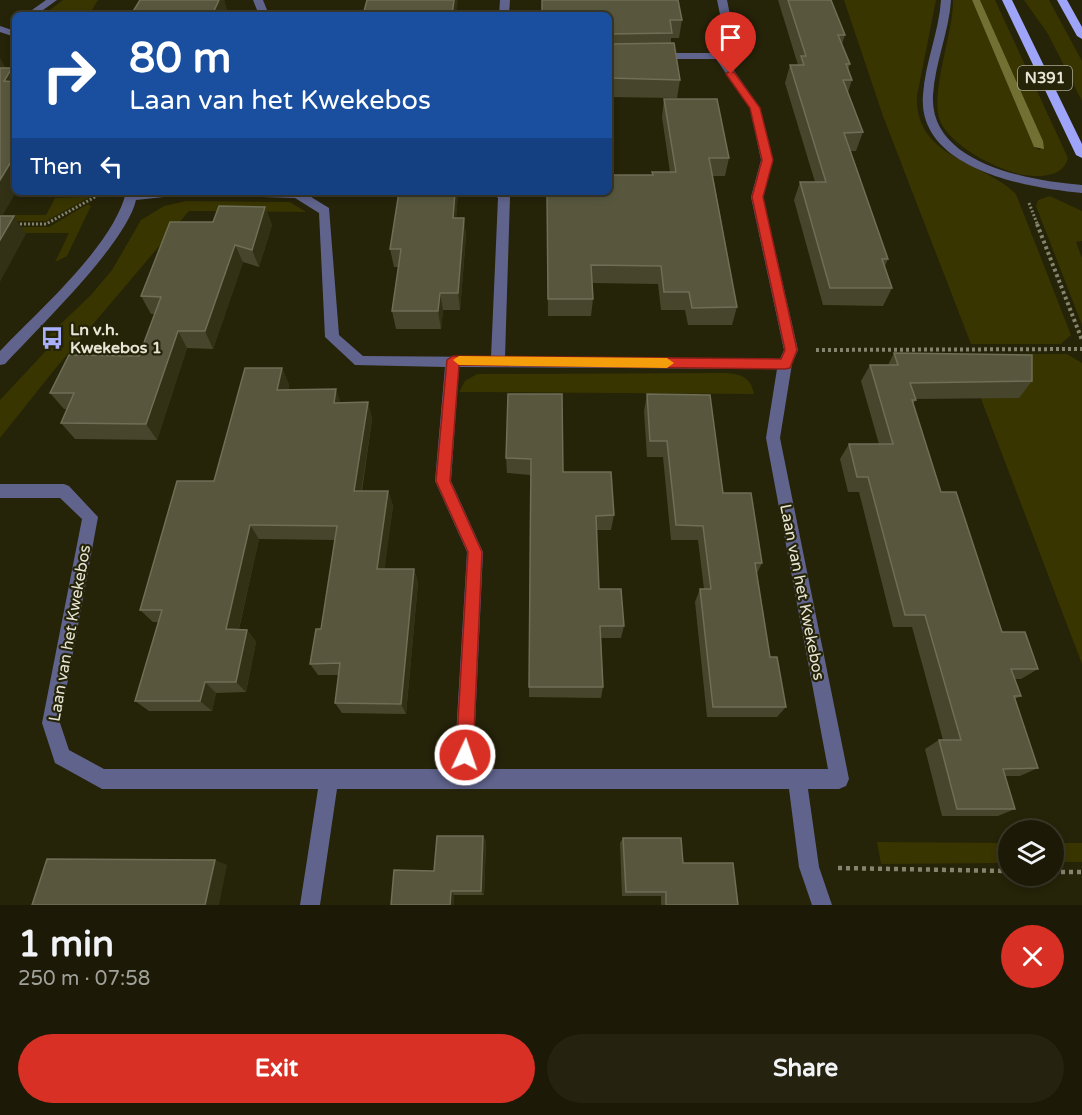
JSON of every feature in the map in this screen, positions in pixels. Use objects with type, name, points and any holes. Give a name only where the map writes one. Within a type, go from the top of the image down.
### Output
[{"type":"main road","name":"N391","points":[[1007,0],[1082,155]]},
{"type":"main road","points":[[1062,0],[1082,36]]},
{"type":"street","points":[[34,12],[52,0]]},
{"type":"street","points":[[642,56],[719,56],[731,44],[722,0]]},
{"type":"street","points":[[946,0],[931,72],[928,110],[933,125],[944,142],[984,166],[1025,182],[1082,189]]},
{"type":"street","name":"Laan van het Kwekebos","points":[[0,491],[64,490],[90,517],[51,723],[62,756],[102,779],[838,779],[773,438],[788,357],[757,197],[767,160],[755,108],[719,56]]},
{"type":"street","points":[[0,360],[104,247],[127,211],[132,195]]},
{"type":"street","points":[[300,195],[325,211],[332,337],[360,361],[788,357]]},
{"type":"street","points":[[498,361],[504,197],[501,195]]},
{"type":"street","points":[[453,360],[443,481],[475,552],[463,778]]},
{"type":"street","points":[[310,905],[329,778]]},
{"type":"street","points":[[797,780],[809,867],[822,905]]},
{"type":"path","points":[[1025,182],[1025,195],[1082,340]]},
{"type":"path","points":[[12,224],[46,224],[99,195]]},
{"type":"path","points":[[788,357],[1082,349]]},
{"type":"path","points":[[809,867],[998,871]]},
{"type":"path","points":[[1064,872],[1082,872]]},
{"type":"shaded area","points":[[63,0],[98,0],[91,12],[47,12]]},
{"type":"shaded area","points":[[844,0],[936,0],[917,96],[919,117],[927,133],[939,146],[1003,183],[1016,194],[1071,335],[1061,344],[971,344],[883,116]]},
{"type":"shaded area","points":[[953,0],[972,0],[1034,147],[1040,150],[1043,141],[980,0],[995,0],[1068,158],[1059,171],[1051,175],[1035,176],[1006,170],[978,157],[952,138],[944,128],[938,112],[939,81],[950,29]]},
{"type":"shaded area","points":[[972,0],[980,0],[1043,141],[1044,149],[1034,147]]},
{"type":"shaded area","points":[[1024,0],[1049,0],[1082,61],[1082,101],[1048,34]]},
{"type":"shaded area","points":[[91,195],[46,221],[0,221],[0,215],[46,215],[55,198]]},
{"type":"shaded area","points":[[1050,196],[1082,211],[1082,241],[1076,242],[1082,258],[1082,325],[1036,206],[1038,200]]},
{"type":"shaded area","points":[[186,201],[290,202],[306,212],[189,211],[55,369],[0,438],[0,400],[57,339],[48,336],[91,295],[112,270],[141,220],[164,206]]},
{"type":"shaded area","points":[[88,204],[91,206],[67,256],[55,262],[69,233],[20,233],[0,227],[49,227]]},
{"type":"shaded area","points":[[948,354],[1067,354],[1082,363],[1082,664],[967,362]]},
{"type":"shaded area","points":[[477,374],[736,374],[748,380],[754,394],[459,392],[465,381]]},
{"type":"shaded area","points":[[877,842],[998,843],[998,863],[881,864]]},
{"type":"shaded area","points":[[1064,843],[1082,843],[1082,862],[1064,862]]},
{"type":"building","points":[[140,0],[219,0],[213,12],[133,12]]},
{"type":"building","points":[[367,0],[454,0],[452,12],[364,12]]},
{"type":"building","points":[[542,0],[678,0],[682,20],[670,20],[672,33],[612,34],[612,12],[542,12]]},
{"type":"building","points":[[788,0],[831,0],[845,35],[838,35],[850,64],[846,64],[852,80],[843,80],[863,132],[844,133],[888,259],[882,259],[892,288],[830,288],[800,182],[826,182],[790,65],[804,65],[801,56],[806,56]]},
{"type":"building","points":[[674,43],[680,80],[612,78],[612,44]]},
{"type":"building","points":[[0,68],[12,68],[4,81],[12,82],[12,160],[0,180]]},
{"type":"building","points":[[664,99],[717,99],[729,158],[709,158],[737,307],[692,308],[689,292],[664,292],[661,266],[591,265],[593,299],[548,299],[547,195],[612,195],[612,175],[653,175],[652,172],[676,172]]},
{"type":"building","points":[[399,195],[455,195],[453,218],[464,218],[458,293],[440,293],[438,311],[392,311],[401,249],[390,249]]},
{"type":"building","points":[[219,206],[265,207],[252,250],[235,245],[205,331],[178,331],[146,424],[61,423],[74,393],[50,393],[69,355],[139,356],[161,297],[141,296],[170,222],[213,222]]},
{"type":"building","points":[[0,216],[14,216],[0,240]]},
{"type":"building","points":[[894,353],[1032,355],[1032,381],[910,383],[916,400],[912,400],[941,492],[956,492],[1002,632],[1025,632],[1038,669],[1011,669],[1021,696],[1014,696],[1038,768],[1003,769],[1015,809],[957,809],[939,740],[961,740],[925,615],[905,615],[868,477],[857,477],[849,444],[893,444],[870,365],[898,365]]},
{"type":"building","points":[[245,368],[282,368],[277,390],[336,389],[334,403],[368,402],[354,491],[388,491],[377,569],[414,569],[401,704],[335,703],[340,663],[310,664],[316,629],[321,629],[337,526],[250,525],[226,629],[247,630],[236,682],[205,682],[200,701],[135,701],[162,610],[140,610],[177,481],[214,481]]},
{"type":"building","points":[[508,394],[562,394],[563,472],[611,472],[614,515],[596,516],[599,589],[621,589],[624,626],[600,626],[603,687],[529,687],[531,459],[506,458]]},
{"type":"building","points":[[647,394],[710,395],[723,493],[751,493],[762,563],[755,563],[770,657],[777,657],[786,707],[713,707],[700,589],[711,589],[703,526],[676,525],[667,441],[650,441]]},
{"type":"building","points":[[437,836],[483,836],[481,891],[451,891],[450,905],[391,905],[394,870],[434,871]]},
{"type":"building","points":[[623,838],[681,838],[683,863],[733,863],[738,905],[666,905],[666,892],[626,892]]},
{"type":"building","points":[[47,859],[215,860],[205,905],[32,905]]},
{"type":"slow traffic","points":[[459,360],[667,363]]},
{"type":"place","name":"Ln v.h. Kwekebos 1","points":[[52,338]]},
{"type":"route","points":[[465,755],[475,552],[443,481],[453,360],[785,364],[791,350],[757,197],[767,160],[755,108],[731,74]]}]
